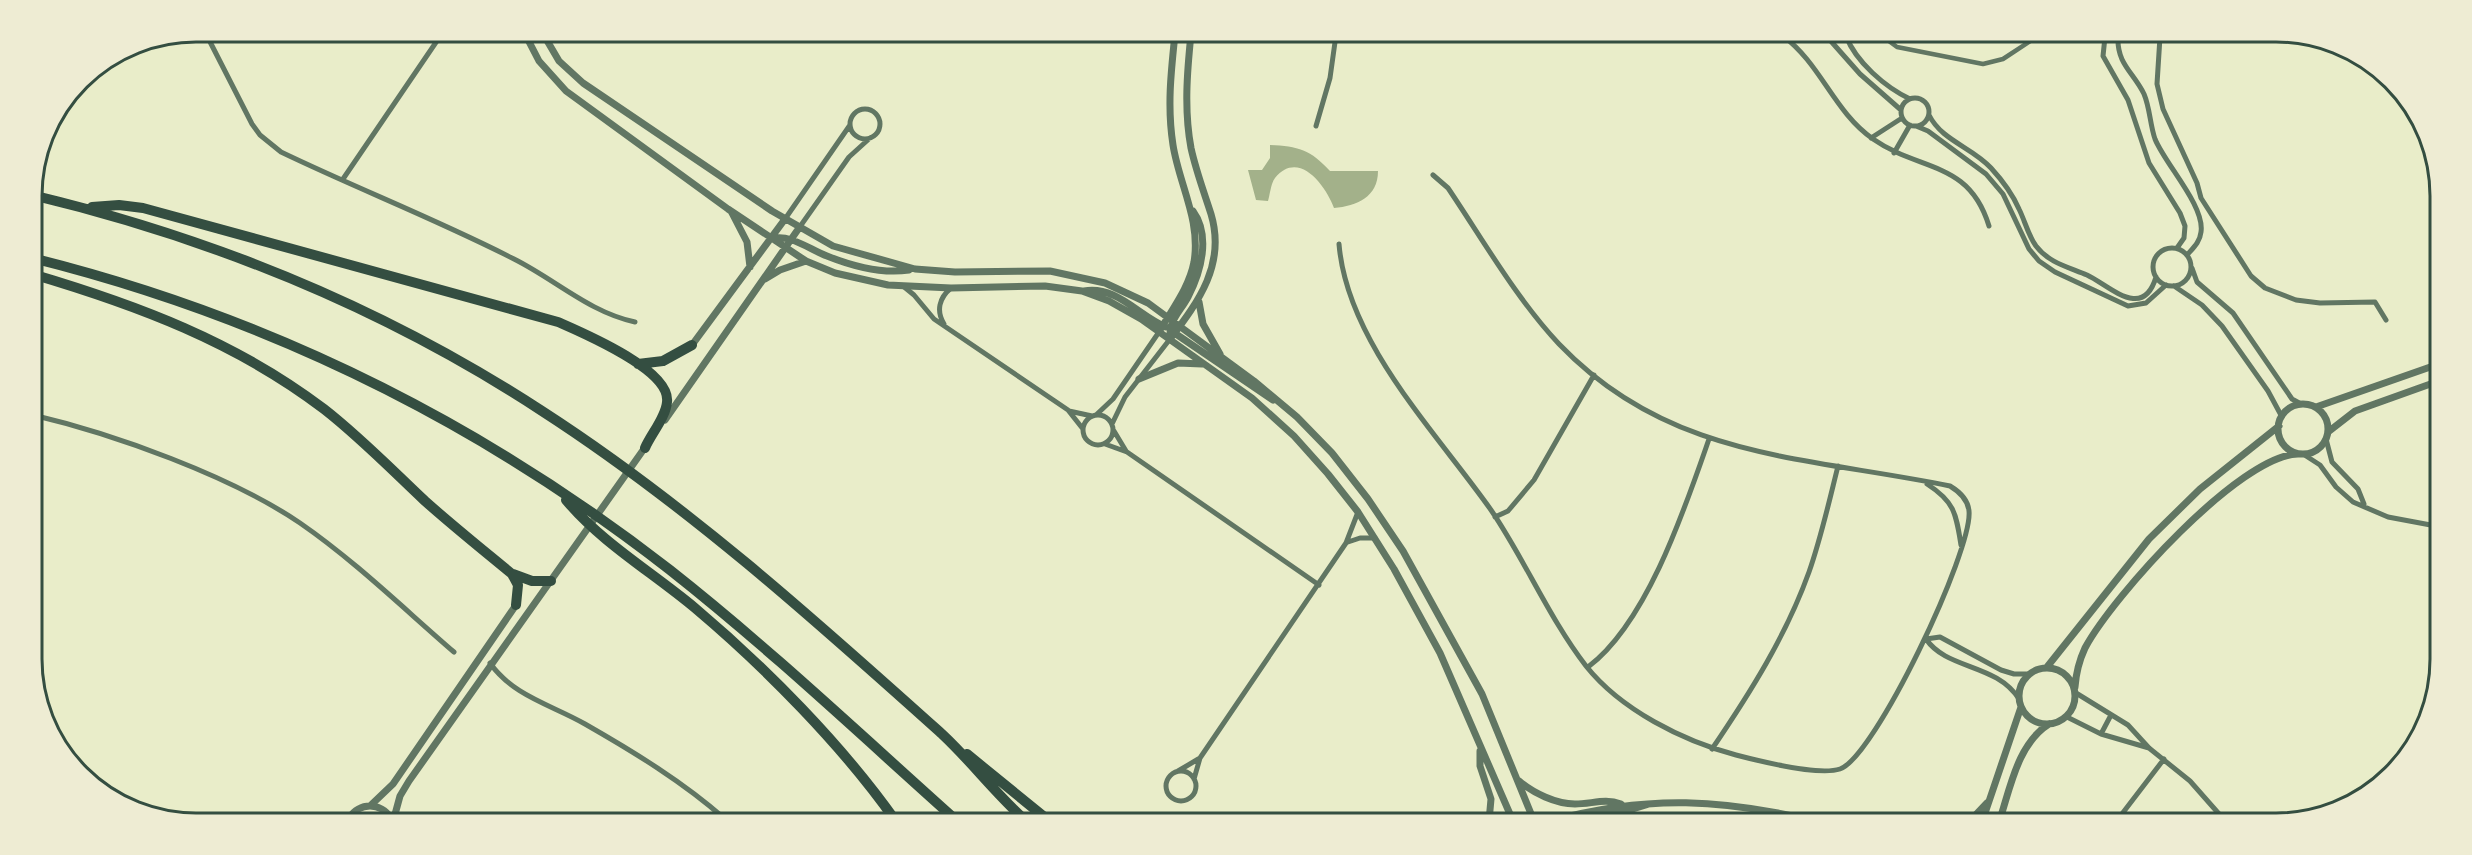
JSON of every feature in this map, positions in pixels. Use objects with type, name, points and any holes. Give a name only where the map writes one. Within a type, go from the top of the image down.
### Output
[{"type":"highway","points":[[42,197],[86,208],[180,237],[303,284],[402,330],[512,391],[598,448],[692,519],[945,737],[1039,813]]},
{"type":"highway","points":[[86,208],[119,205],[142,208],[539,315],[594,339],[638,364],[657,379],[666,392],[667,404],[645,448]]},
{"type":"highway","points":[[42,261],[180,301],[309,352],[440,416],[558,490],[633,543],[706,599],[946,813]]},
{"type":"highway","points":[[42,277],[165,318],[270,372],[340,422],[449,522],[512,574],[532,581],[551,581]]},
{"type":"highway","points":[[638,364],[663,362],[692,345]]},
{"type":"highway","points":[[558,490],[598,533],[684,599],[748,656],[856,770],[890,813]]},
{"type":"highway","points":[[512,574],[518,585],[516,605]]},
{"type":"highway","points":[[945,737],[1018,813]]},
{"type":"street","points":[[210,42],[252,124],[260,135],[281,152],[446,224],[520,262],[597,309],[635,322]]},
{"type":"street","points":[[343,179],[436,42]]},
{"type":"street","points":[[529,42],[538,61],[566,91],[728,209],[806,261],[852,278],[902,286],[951,288],[1045,286],[1082,291],[1170,328],[1221,357],[1279,402],[1313,433],[1350,474],[1403,551],[1472,672],[1531,813]]},
{"type":"street","points":[[548,42],[559,61],[583,83],[785,219],[845,251],[915,269],[955,272],[1021,270],[1069,274],[1117,287],[1140,298],[1210,368],[1251,398],[1294,436],[1358,512],[1430,633],[1510,813]]},
{"type":"street","points":[[1105,444],[1112,438],[1113,426],[1122,403],[1170,328],[1194,263],[1196,239],[1171,128],[1169,88],[1174,42]]},
{"type":"street","points":[[1083,429],[1086,421],[1113,399],[1170,328],[1200,298],[1211,274],[1216,244],[1214,225],[1195,165],[1188,124],[1186,99],[1190,42]]},
{"type":"street","points":[[1316,126],[1330,78],[1335,42]]},
{"type":"street","points":[[1790,42],[1806,56],[1847,116],[1871,138],[1894,153],[1957,177],[1983,205],[1989,226]]},
{"type":"street","points":[[1832,42],[1860,74],[1901,110],[1902,118]]},
{"type":"street","points":[[1849,42],[1864,64],[1887,85],[1910,99],[1923,100],[1939,131],[1987,163],[2003,181],[2037,246],[2050,260],[2086,275],[2122,297],[2144,296],[2153,288],[2156,277],[2153,265],[2155,259],[2164,250],[2176,248],[2184,238],[2185,226],[2180,213],[2149,162],[2128,100],[2103,56],[2106,42]]},
{"type":"street","points":[[1890,42],[1897,47],[1983,64],[2003,59],[2029,42]]},
{"type":"street","points":[[2119,42],[2117,50],[2122,64],[2144,94],[2159,148],[2198,215],[2202,230],[2199,240],[2187,255]]},
{"type":"street","points":[[2160,42],[2157,84],[2163,109],[2197,183],[2201,198],[2251,276],[2265,288],[2296,300],[2320,303],[2375,302],[2386,321]]},
{"type":"street","points":[[1901,110],[1910,99]]},
{"type":"street","points":[[395,813],[400,796],[409,781],[490,663],[551,581],[849,157],[879,127],[874,113],[865,109],[857,111],[851,117],[850,125],[785,219],[692,345]]},
{"type":"street","points":[[1894,153],[1913,125],[1925,122],[1929,115]]},
{"type":"street","points":[[1871,138],[1902,118]]},
{"type":"street","points":[[1902,118],[1935,136],[1986,174],[2003,194],[2030,249],[2039,261],[2055,272],[2128,306],[2146,303],[2166,285]]},
{"type":"street","points":[[850,125],[855,135],[870,138]]},
{"type":"street","points":[[1339,244],[1341,269],[1372,345],[1396,382],[1459,464],[1495,517],[1559,626],[1588,667],[1617,696],[1657,722],[1712,749],[1770,764],[1830,771],[1848,766],[1866,746],[1926,639],[1969,523],[1969,509],[1965,500],[1950,486],[1838,466],[1709,439],[1652,415],[1626,401],[1560,345],[1527,304],[1448,188],[1433,176]]},
{"type":"street","points":[[728,209],[743,233],[750,267]]},
{"type":"street","points":[[771,239],[781,237],[791,239],[823,255],[858,266],[894,272],[915,269]]},
{"type":"street","points":[[2176,248],[2187,255],[2197,282],[2233,314],[2292,399],[2301,404],[2316,407],[2430,367]]},
{"type":"street","points":[[763,280],[780,270],[806,261]]},
{"type":"street","points":[[2174,286],[2188,278],[2192,268]]},
{"type":"street","points":[[2156,277],[2202,305],[2222,326],[2268,391],[2282,417]]},
{"type":"street","points":[[902,286],[914,295],[930,316],[1068,410],[1083,429],[1088,441],[1127,452],[1319,585]]},
{"type":"street","points":[[944,325],[939,306],[951,288]]},
{"type":"street","points":[[1200,298],[1201,319],[1221,357]]},
{"type":"street","points":[[1170,328],[1256,391],[1279,402]]},
{"type":"street","points":[[1139,379],[1178,363],[1195,362],[1210,368]]},
{"type":"street","points":[[1495,517],[1508,511],[1534,480],[1594,375]]},
{"type":"street","points":[[2002,813],[2024,751],[2036,734],[2049,724],[2067,717],[2072,710],[2077,666],[2086,647],[2132,583],[2160,551],[2192,519],[2256,470],[2284,454],[2301,454],[2317,450],[2327,435],[2355,411],[2430,384]]},
{"type":"street","points":[[1926,639],[1940,637],[2001,670],[2014,674],[2029,674],[2047,667],[2120,572],[2149,539],[2200,489],[2278,426],[2282,417],[2294,406],[2301,404]]},
{"type":"street","points":[[2316,407],[2325,416],[2332,462],[2358,489],[2364,504]]},
{"type":"street","points":[[1068,410],[1107,418],[1127,452]]},
{"type":"street","points":[[42,419],[122,441],[171,460],[252,496],[297,521],[329,544],[453,652]]},
{"type":"street","points":[[2278,426],[2281,440],[2292,451],[2320,465],[2336,487],[2353,502],[2364,504],[2388,517],[2430,525]]},
{"type":"street","points":[[1588,667],[1603,656],[1623,628],[1662,562],[1709,439]]},
{"type":"street","points":[[1712,749],[1746,700],[1776,648],[1809,573],[1838,466]]},
{"type":"street","points":[[1923,481],[1941,492],[1953,506],[1961,547]]},
{"type":"street","points":[[1200,758],[1170,776],[1166,786],[1174,799],[1189,798],[1195,789],[1194,779],[1200,758],[1346,543],[1358,512]]},
{"type":"street","points":[[1346,543],[1360,538],[1375,538]]},
{"type":"street","points":[[353,813],[371,806],[393,784],[516,605]]},
{"type":"street","points":[[1926,639],[1935,652],[1965,663],[2010,685],[2019,699]]},
{"type":"street","points":[[490,663],[501,677],[516,689],[566,713],[623,746],[674,779],[717,813]]},
{"type":"street","points":[[2047,667],[2064,673],[2075,690],[2128,725],[2149,748],[2190,781],[2218,813]]},
{"type":"street","points":[[2029,674],[2019,690],[2021,707],[2032,720],[2049,724]]},
{"type":"street","points":[[1985,813],[2021,707]]},
{"type":"street","points":[[2101,734],[2111,715]]},
{"type":"street","points":[[2067,717],[2101,734],[2149,748]]},
{"type":"street","points":[[1480,748],[1480,766],[1491,799],[1490,813]]},
{"type":"street","points":[[2123,813],[2164,759]]},
{"type":"street","points":[[1178,771],[1184,771],[1194,779]]},
{"type":"street","points":[[1518,780],[1537,793],[1566,803],[1606,800],[1624,805]]},
{"type":"street","points":[[1978,813],[1989,801]]},
{"type":"street","points":[[1617,813],[1654,802]]},
{"type":"street","points":[[1587,813],[1624,805],[1654,802],[1722,804],[1772,813]]},
{"type":"street","points":[[371,806],[387,813]]},
{"type":"shaded area","points":[[1270,145],[1303,150],[1317,158],[1330,171],[1378,171],[1377,180],[1370,194],[1365,198],[1351,205],[1334,208],[1318,181],[1302,169],[1293,167],[1284,170],[1275,178],[1268,201],[1256,200],[1248,170],[1262,170],[1270,158]]}]
